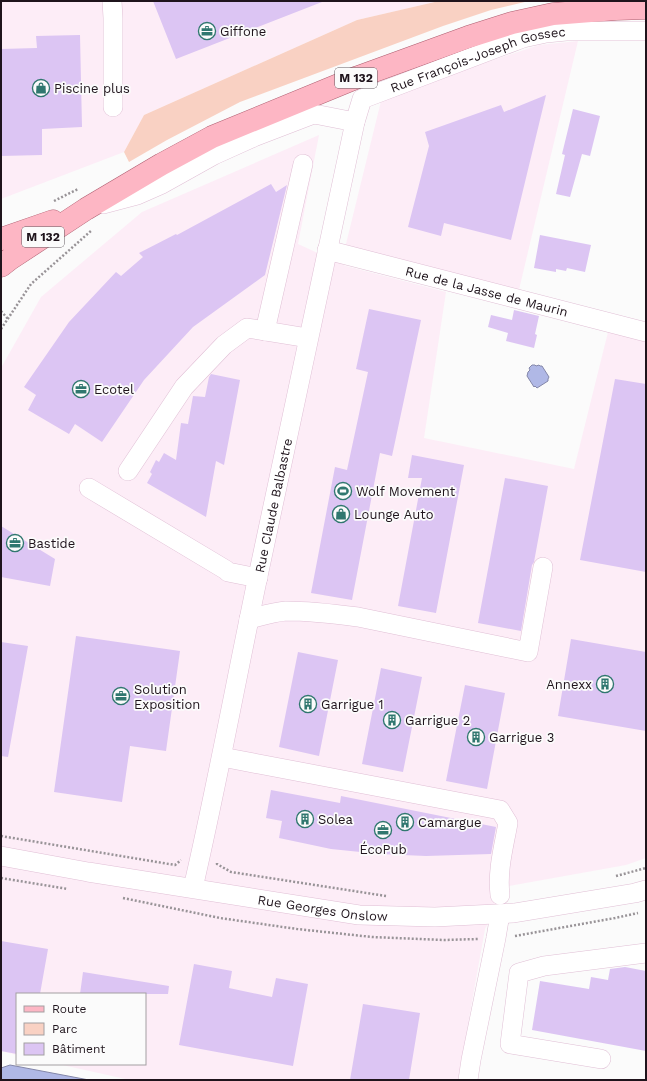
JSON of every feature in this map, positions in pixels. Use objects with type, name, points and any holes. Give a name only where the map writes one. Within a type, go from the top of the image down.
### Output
[{"type":"main road","name":"Rue François-Joseph Gossec","points":[[1,266],[10,259],[91,218],[162,164],[212,137],[358,77],[468,37],[512,23],[553,14],[646,8]]},
{"type":"main road","name":"Rue François-Joseph Gossec","points":[[1,239],[91,218]]},
{"type":"street","points":[[112,1],[114,18],[113,107]]},
{"type":"street","name":"Rue François-Joseph Gossec","points":[[91,218],[137,194],[162,184],[214,155],[254,137],[314,114],[355,122],[362,99],[523,38],[546,33],[566,31],[646,31]]},
{"type":"street","name":"Rue Claude Balbastre","points":[[193,888],[222,756],[308,338],[355,122]]},
{"type":"street","points":[[265,331],[303,164]]},
{"type":"street","name":"Rue de la Jasse de Maurin","points":[[327,250],[646,332]]},
{"type":"street","points":[[128,471],[184,387],[224,345],[247,328],[308,338]]},
{"type":"street","points":[[89,488],[228,572],[258,578]]},
{"type":"street","points":[[249,619],[285,611],[358,617],[528,652],[543,567]]},
{"type":"street","points":[[222,756],[500,810],[508,823],[500,866],[500,894]]},
{"type":"street","name":"Rue Georges Onslow","points":[[1,856],[88,872],[359,915],[435,917],[514,913],[646,890]]},
{"type":"street","points":[[468,1080],[500,914]]},
{"type":"street","points":[[601,1059],[510,1044],[519,973],[544,966],[646,953]]},
{"type":"path","points":[[1,329],[31,284],[91,218]]},
{"type":"path","points":[[1,311],[8,319]]},
{"type":"path","points":[[1,836],[175,865],[186,856]]},
{"type":"path","points":[[217,864],[231,872],[386,896]]},
{"type":"path","points":[[613,877],[646,868]]},
{"type":"shaded area","points":[[1,1],[439,1],[357,20],[144,115],[124,152],[1,199]]},
{"type":"shaded area","points":[[578,41],[518,294],[345,248],[382,97],[539,45]]},
{"type":"shaded area","points":[[319,135],[298,244],[346,266],[446,292],[424,438],[574,469],[608,332],[646,340],[646,858],[626,865],[509,886],[485,929],[458,1080],[130,1080],[62,1065],[146,1065],[146,993],[16,993],[16,1055],[1,1051],[1,368],[41,297],[142,212]]},
{"type":"green space","points":[[439,1],[529,1],[491,10],[443,26],[240,102],[167,140],[129,162],[124,152],[144,115],[357,20]]},
{"type":"water","points":[[532,365],[542,366],[549,377],[548,381],[537,388],[535,386],[534,387],[527,376],[530,370],[529,368]]},
{"type":"water","points":[[10,1065],[89,1080],[1,1080],[1,1068]]},
{"type":"building","name":"Giffone","points":[[153,1],[322,1],[322,2],[176,59]]},
{"type":"building","name":"Piscine plus","points":[[80,35],[82,127],[42,129],[42,155],[1,156],[1,49],[37,48],[36,36]]},
{"type":"building","points":[[546,95],[511,240],[444,223],[441,236],[408,227],[429,146],[425,132],[501,105],[504,112]]},
{"type":"building","points":[[573,109],[600,116],[590,156],[582,154],[570,197],[556,194],[565,155],[562,154]]},
{"type":"building","points":[[271,184],[276,192],[287,185],[265,275],[193,327],[144,380],[102,442],[75,424],[69,434],[28,410],[36,395],[24,387],[69,322],[116,272],[121,276],[143,257],[139,253],[176,234],[177,235]]},
{"type":"building","points":[[540,235],[591,245],[585,272],[567,268],[566,271],[556,269],[556,272],[534,268]]},
{"type":"building","points":[[369,309],[421,320],[392,456],[380,453],[352,600],[311,593],[335,467],[347,470],[368,372],[356,369]]},
{"type":"building","points":[[514,310],[539,316],[534,348],[506,341],[508,333],[488,327],[491,315],[512,320]]},
{"type":"building","points":[[211,374],[240,380],[224,465],[216,461],[206,517],[147,483],[152,474],[150,472],[156,460],[159,462],[164,453],[176,460],[181,423],[188,424],[193,396],[205,397]]},
{"type":"building","points":[[615,379],[646,384],[646,572],[580,560]]},
{"type":"building","points":[[412,455],[464,465],[436,613],[398,606],[422,478],[408,478]]},
{"type":"building","points":[[505,478],[548,486],[534,562],[532,565],[521,631],[478,623]]},
{"type":"building","name":"Bastide","points":[[1,526],[55,559],[50,586],[1,577]]},
{"type":"building","name":"Solution Exposition","points":[[76,636],[180,651],[166,751],[130,746],[122,802],[54,792]]},
{"type":"building","name":"Annexx","points":[[571,639],[646,652],[646,731],[558,716]]},
{"type":"building","points":[[1,642],[28,646],[8,757],[1,756]]},
{"type":"building","name":"Garrigue 1","points":[[298,652],[338,660],[319,756],[279,747]]},
{"type":"building","name":"Garrigue 2","points":[[381,668],[422,677],[403,772],[362,764]]},
{"type":"building","name":"Garrigue 3","points":[[465,685],[505,693],[487,789],[446,781]]},
{"type":"building","name":"Camargue","points":[[271,790],[340,803],[341,796],[496,827],[491,854],[426,856],[380,854],[331,849],[279,838],[282,821],[266,818]]},
{"type":"building","points":[[1,941],[48,949],[40,993],[16,993],[16,1054],[1,1051]]},
{"type":"building","points":[[194,964],[232,971],[229,988],[272,997],[276,978],[308,984],[293,1066],[179,1045]]},
{"type":"building","points":[[625,967],[646,971],[646,1051],[532,1030],[540,981],[589,989],[591,977],[608,980],[610,969]]},
{"type":"building","points":[[83,972],[169,986],[168,994],[80,993]]},
{"type":"building","points":[[363,1004],[420,1013],[409,1080],[350,1080]]},
{"type":"place","name":"Giffone","points":[[207,31]]},
{"type":"place","name":"Piscine plus","points":[[41,88]]},
{"type":"place","name":"Ecotel","points":[[81,389]]},
{"type":"place","name":"Wolf Movement","points":[[343,491]]},
{"type":"place","name":"Lounge Auto","points":[[341,514]]},
{"type":"place","name":"Bastide","points":[[15,543]]},
{"type":"place","name":"Annexx","points":[[605,684]]},
{"type":"place","name":"Solution Exposition","points":[[121,696]]},
{"type":"place","name":"Garrigue 1","points":[[308,704]]},
{"type":"place","name":"Garrigue 2","points":[[392,720]]},
{"type":"place","name":"Garrigue 3","points":[[476,737]]},
{"type":"place","name":"Solea","points":[[305,819]]},
{"type":"place","name":"Camargue","points":[[405,822]]},
{"type":"place","name":"ÉcoPub","points":[[383,830]]}]
